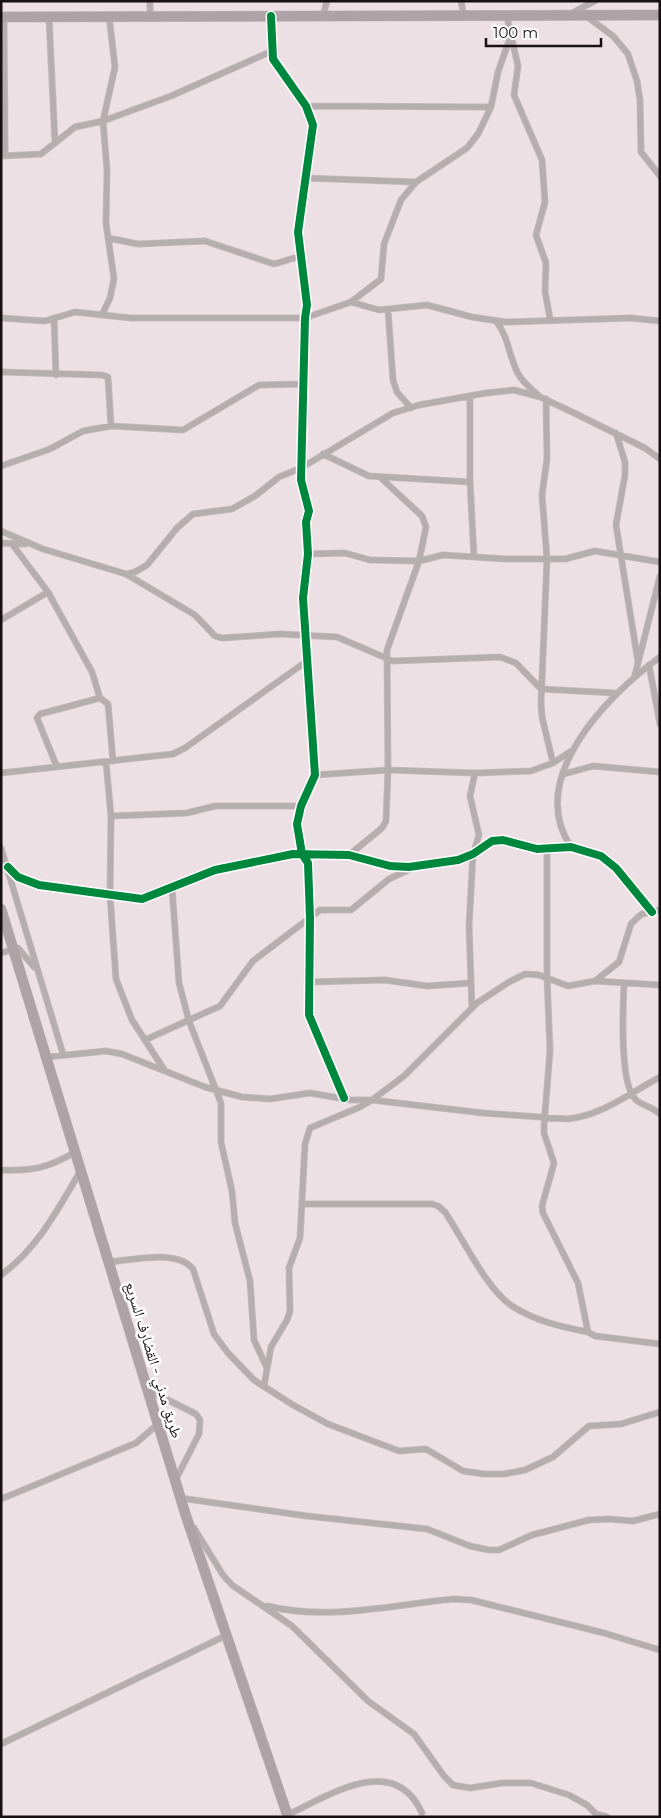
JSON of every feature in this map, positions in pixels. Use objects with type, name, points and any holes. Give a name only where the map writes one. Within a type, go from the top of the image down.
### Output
[{"type":"highway","points":[[3,17],[507,17],[660,15]]},
{"type":"highway","name":"طريق مدني - القضارف السريع","points":[[1,909],[180,1498],[288,1816]]},
{"type":"street","points":[[150,1],[150,16]]},
{"type":"street","points":[[323,16],[326,1]]},
{"type":"street","points":[[461,1],[464,17]]},
{"type":"street","points":[[567,16],[595,1]]},
{"type":"street","points":[[584,15],[613,36],[628,54],[637,81],[640,100],[641,152],[660,176]]},
{"type":"street","points":[[49,16],[55,143]]},
{"type":"street","points":[[102,315],[110,298],[114,279],[108,238],[103,120],[115,67],[110,16]]},
{"type":"street","points":[[270,16],[272,51],[277,66],[306,106],[313,125],[298,232],[307,305],[302,384],[301,480],[309,511],[305,533],[308,554],[303,598],[315,775],[301,806],[297,824],[302,854],[308,863],[310,1021],[324,1047],[344,1098]]},
{"type":"street","points":[[3,17],[3,155],[41,154],[75,127],[103,120],[171,96],[272,51]]},
{"type":"street","points":[[507,17],[518,66],[514,95],[542,160],[545,202],[536,241],[546,263],[545,291],[550,319]]},
{"type":"street","points":[[1,318],[38,321],[75,312],[138,318],[305,318],[351,302],[381,279],[384,244],[401,200],[416,182],[467,148],[478,134],[491,106],[498,72],[511,36]]},
{"type":"street","points":[[306,106],[491,106]]},
{"type":"street","points":[[305,178],[416,182]]},
{"type":"street","points":[[108,238],[138,244],[205,241],[274,264],[301,256]]},
{"type":"street","points":[[351,302],[379,310],[427,305],[472,317],[516,322],[550,319],[631,318],[660,321]]},
{"type":"street","points":[[388,310],[393,380],[397,392],[411,408]]},
{"type":"street","points":[[54,318],[56,374]]},
{"type":"street","points":[[496,320],[509,341],[518,374],[543,398],[547,459],[542,494],[547,559],[541,689],[542,717],[553,763]]},
{"type":"street","points":[[1,372],[102,375],[108,377],[111,426]]},
{"type":"street","points":[[1,466],[50,449],[83,431],[111,426],[183,430],[258,385],[302,384]]},
{"type":"street","points":[[126,574],[135,572],[147,565],[185,519],[193,514],[232,509],[255,496],[279,477],[301,468],[394,412],[411,408],[470,396],[514,390],[543,398],[645,448],[660,460]]},
{"type":"street","points":[[470,396],[470,482],[474,557]]},
{"type":"street","points":[[616,434],[625,462],[625,475],[616,525],[638,662]]},
{"type":"street","points":[[323,454],[362,473],[380,477],[470,482]]},
{"type":"street","points":[[349,855],[382,828],[386,821],[388,770],[386,659],[389,643],[418,561],[426,522],[380,477]]},
{"type":"street","points":[[1,531],[30,544],[126,574],[194,615],[215,636],[222,638],[266,634],[306,634],[348,640],[386,659],[400,661],[500,657],[516,663],[541,689],[615,693]]},
{"type":"street","points":[[1,543],[30,544]]},
{"type":"street","points":[[12,544],[48,592],[92,672],[100,698],[108,704],[114,761]]},
{"type":"street","points":[[308,554],[345,553],[364,559],[418,561],[443,555],[547,559],[571,558],[596,551],[660,562]]},
{"type":"street","points":[[635,675],[660,576]]},
{"type":"street","points":[[1,620],[48,592]]},
{"type":"street","points":[[571,847],[561,829],[558,814],[558,795],[573,750],[597,714],[615,693],[635,675],[660,657]]},
{"type":"street","points":[[1,773],[164,755],[186,748],[307,661]]},
{"type":"street","points":[[649,665],[660,724]]},
{"type":"street","points":[[57,767],[37,718],[40,714],[100,698]]},
{"type":"street","points":[[315,775],[388,770],[475,773],[531,771],[553,763],[573,750]]},
{"type":"street","points":[[106,762],[111,816],[110,896],[116,979],[132,1020],[165,1072]]},
{"type":"street","points":[[564,774],[593,766],[660,772]]},
{"type":"street","points":[[472,1008],[468,926],[473,854],[479,835],[470,796],[475,773]]},
{"type":"street","points":[[111,816],[187,813],[216,806],[301,806]]},
{"type":"street","points":[[8,867],[18,877],[38,886],[142,899],[215,870],[302,854],[349,855],[390,866],[418,866],[458,860],[473,854],[492,841],[503,840],[537,849],[571,847],[589,851],[608,862],[652,912]]},
{"type":"street","points":[[1,848],[62,1054]]},
{"type":"street","points":[[547,848],[547,978],[550,1050],[544,1133],[554,1163],[542,1206],[543,1213],[578,1283],[588,1332]]},
{"type":"street","points":[[144,1040],[220,1006],[253,960],[324,908],[351,910],[389,879],[418,866]]},
{"type":"street","points":[[172,888],[177,971],[189,1021],[217,1090],[222,1112],[220,1142],[232,1191],[235,1223],[250,1281],[254,1340],[267,1368]]},
{"type":"street","points":[[595,980],[619,962],[631,924],[642,914],[660,910]]},
{"type":"street","points":[[1,952],[18,948],[24,952],[37,971]]},
{"type":"street","points":[[264,1386],[271,1347],[287,1320],[290,1311],[289,1268],[300,1238],[305,1144],[310,1128],[360,1107],[382,1095],[404,1076],[472,1008],[509,982],[524,974],[547,978],[568,986],[595,980],[624,984],[660,985]]},
{"type":"street","points":[[310,982],[385,980],[427,986],[472,983]]},
{"type":"street","points":[[624,984],[623,1054],[631,1093],[636,1100],[660,1114]]},
{"type":"street","points":[[47,1057],[106,1050],[217,1090],[256,1099],[310,1093],[483,1113],[544,1118],[582,1118],[605,1109],[660,1077]]},
{"type":"street","points":[[1,1170],[41,1168],[56,1164],[75,1152]]},
{"type":"street","points":[[1,1276],[24,1256],[36,1242],[81,1170]]},
{"type":"street","points":[[302,1204],[432,1204],[438,1206],[445,1212],[493,1287],[510,1305],[557,1326],[588,1332],[595,1336],[660,1344]]},
{"type":"street","points":[[109,1262],[170,1257],[188,1263],[193,1269],[214,1334],[220,1344],[254,1380],[293,1405],[352,1435],[399,1451],[426,1449],[455,1468],[484,1474],[504,1474],[534,1467],[553,1457],[589,1426],[621,1424],[660,1412]]},
{"type":"street","points":[[148,1390],[196,1414],[200,1420],[199,1434],[175,1481]]},
{"type":"street","points":[[1,1499],[76,1466],[136,1443],[158,1424]]},
{"type":"street","points":[[180,1498],[306,1516],[427,1529],[470,1546],[489,1550],[499,1550],[532,1535],[589,1520],[633,1521],[660,1514]]},
{"type":"street","points":[[186,1516],[223,1575],[232,1585],[298,1631],[368,1701],[414,1734],[444,1776],[453,1785],[470,1788],[502,1783],[531,1783],[569,1795],[598,1815],[607,1817]]},
{"type":"street","points":[[262,1605],[292,1612],[334,1612],[453,1599],[471,1600],[595,1630],[660,1650]]},
{"type":"street","points":[[1,1744],[228,1635]]},
{"type":"street","points":[[288,1816],[338,1789],[376,1781],[398,1785],[409,1792],[414,1796],[422,1813]]},
{"type":"cycle path","points":[[271,16],[273,59],[306,106],[313,125],[298,232],[307,305],[305,318],[301,480],[309,511],[306,522],[308,554],[303,598],[315,775],[301,806],[297,824],[302,854],[308,863],[310,918],[309,1015],[344,1098]]},
{"type":"cycle path","points":[[8,867],[18,877],[39,885],[142,899],[215,870],[293,854],[349,855],[390,866],[409,867],[458,860],[473,854],[492,841],[503,840],[537,849],[571,847],[601,856],[616,868],[652,912]]}]
